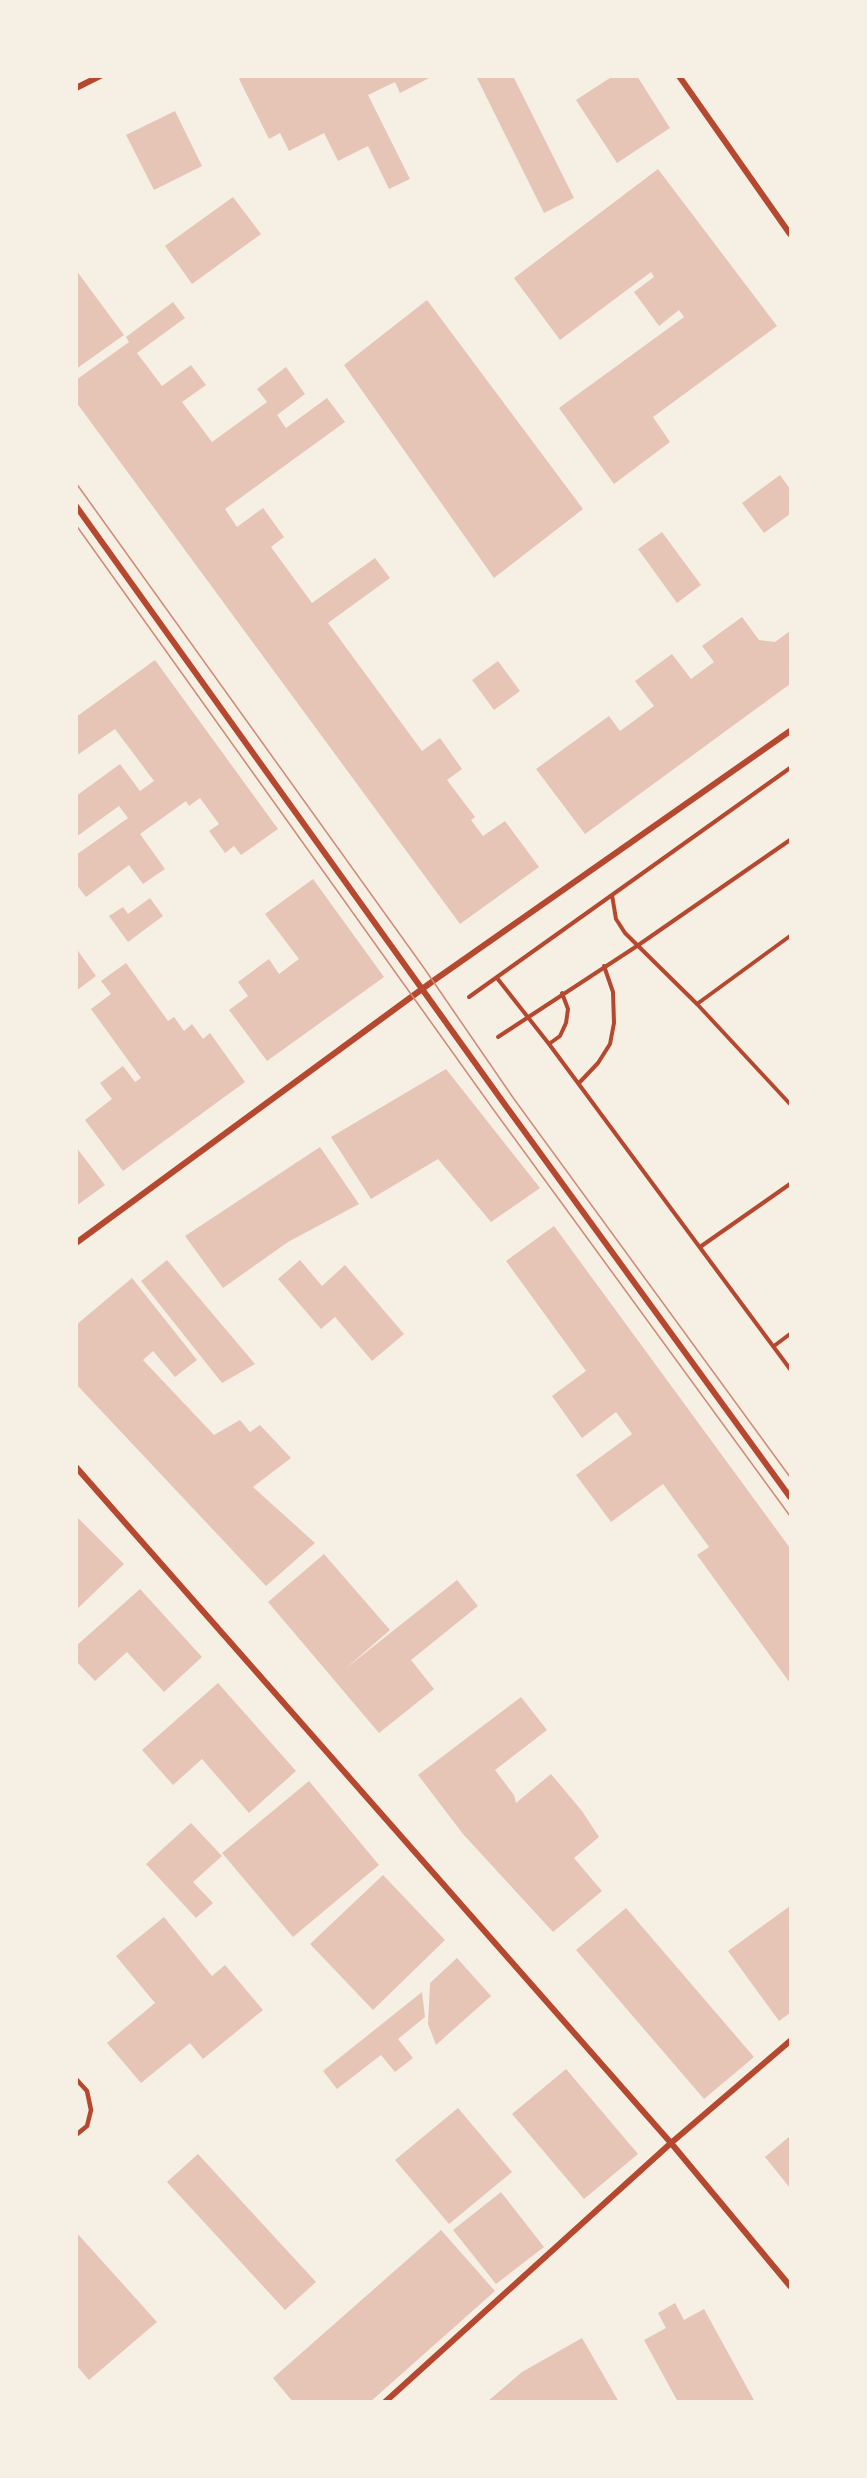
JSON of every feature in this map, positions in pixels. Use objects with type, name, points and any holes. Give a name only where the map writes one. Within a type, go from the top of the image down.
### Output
[{"type":"street","points":[[76,88],[100,76]]},
{"type":"street","points":[[679,76],[790,234]]},
{"type":"street","points":[[76,506],[510,1112],[790,1497]]},
{"type":"street","points":[[76,1243],[422,988],[790,731]]},
{"type":"street","points":[[76,1467],[671,2143],[790,2286]]},
{"type":"street","points":[[385,2402],[671,2143],[790,2041]]},
{"type":"lane","points":[[76,2079],[87,2091],[91,2110],[87,2126],[76,2135]]},
{"type":"path","points":[[469,997],[790,768]]},
{"type":"path","points":[[498,1036],[637,946],[790,840]]},
{"type":"path","points":[[612,895],[616,919],[637,946],[698,1004],[790,1104]]},
{"type":"path","points":[[698,1004],[790,936]]},
{"type":"path","points":[[579,1083],[598,1063],[610,1044],[614,1023],[613,992],[604,966]]},
{"type":"path","points":[[497,978],[579,1083],[790,1369]]},
{"type":"path","points":[[549,1044],[560,1036],[566,1023],[568,1009],[562,993]]},
{"type":"path","points":[[700,1247],[790,1184]]},
{"type":"path","points":[[774,1346],[790,1334]]},
{"type":"building","points":[[243,76],[433,76],[400,93],[395,82],[368,95],[410,179],[389,189],[368,146],[338,161],[324,133],[289,151],[280,133],[269,139],[239,79]]},
{"type":"building","points":[[476,76],[513,76],[574,198],[544,213]]},
{"type":"building","points":[[613,76],[637,76],[670,128],[617,163],[576,100]]},
{"type":"building","points":[[175,111],[202,166],[154,190],[126,135]]},
{"type":"building","points":[[658,169],[777,326],[653,417],[670,442],[614,484],[559,408],[684,317],[679,310],[659,326],[634,292],[654,277],[651,272],[560,340],[514,278]]},
{"type":"building","points":[[233,197],[261,234],[192,284],[165,246]]},
{"type":"building","points":[[76,270],[124,335],[76,369]]},
{"type":"building","points":[[427,300],[583,509],[494,578],[344,365]]},
{"type":"building","points":[[173,302],[185,318],[137,353],[162,386],[191,365],[206,385],[182,402],[212,442],[267,402],[257,389],[286,367],[305,394],[277,415],[286,428],[327,398],[345,422],[225,509],[237,527],[263,508],[284,537],[271,547],[312,603],[375,558],[390,578],[328,623],[422,751],[440,738],[462,769],[447,780],[475,817],[471,820],[483,836],[505,821],[539,867],[460,924],[76,402],[76,380],[129,342],[126,337]]},
{"type":"building","points":[[780,475],[790,489],[790,514],[764,533],[742,503]]},
{"type":"building","points":[[662,532],[701,585],[677,603],[638,549]]},
{"type":"building","points":[[742,617],[759,640],[775,642],[790,631],[790,684],[585,834],[536,769],[609,716],[620,731],[654,706],[635,681],[672,654],[691,679],[714,662],[702,646]]},
{"type":"building","points":[[155,660],[278,829],[241,855],[234,846],[225,853],[209,831],[219,824],[200,798],[189,806],[186,801],[140,834],[165,869],[143,884],[129,865],[86,897],[76,884],[76,855],[128,818],[119,806],[76,837],[76,796],[120,764],[140,791],[154,781],[115,729],[76,756],[76,717]]},
{"type":"building","points":[[498,661],[520,691],[494,710],[472,680]]},
{"type":"building","points":[[313,879],[384,977],[267,1061],[229,1010],[248,996],[238,982],[269,959],[279,974],[299,959],[265,914]]},
{"type":"building","points":[[150,898],[163,916],[128,942],[109,916],[123,907],[128,914]]},
{"type":"building","points":[[76,948],[96,976],[76,991]]},
{"type":"building","points":[[126,963],[168,1021],[174,1017],[184,1031],[192,1024],[203,1039],[210,1033],[245,1082],[123,1171],[85,1120],[112,1099],[100,1083],[123,1066],[135,1082],[141,1078],[91,1009],[111,994],[101,981]]},
{"type":"building","points":[[446,1069],[540,1188],[491,1222],[438,1159],[371,1199],[331,1137]]},
{"type":"building","points":[[76,1147],[105,1185],[76,1206]]},
{"type":"building","points":[[320,1147],[359,1204],[288,1242],[223,1288],[185,1236]]},
{"type":"building","points":[[554,1226],[790,1548],[790,1683],[697,1555],[709,1547],[663,1484],[611,1522],[576,1475],[632,1434],[616,1412],[582,1438],[552,1396],[586,1371],[506,1261]]},
{"type":"building","points":[[167,1260],[255,1364],[222,1383],[141,1281]]},
{"type":"building","points":[[300,1260],[322,1286],[345,1265],[404,1334],[372,1361],[335,1317],[321,1329],[278,1279]]},
{"type":"building","points":[[132,1278],[197,1360],[175,1377],[153,1351],[143,1360],[214,1435],[240,1420],[250,1432],[260,1425],[291,1458],[253,1487],[315,1543],[266,1586],[76,1384],[76,1325]]},
{"type":"building","points":[[76,1516],[124,1564],[76,1610]]},
{"type":"building","points":[[324,1554],[390,1630],[345,1669],[457,1580],[478,1606],[411,1660],[434,1689],[379,1733],[268,1602]]},
{"type":"building","points":[[140,1589],[202,1657],[164,1692],[127,1652],[95,1681],[76,1661],[76,1646]]},
{"type":"building","points":[[218,1683],[296,1771],[249,1813],[202,1759],[173,1785],[142,1750]]},
{"type":"building","points":[[521,1697],[547,1730],[495,1770],[514,1795],[516,1803],[551,1774],[582,1811],[599,1837],[574,1858],[602,1891],[553,1932],[463,1834],[418,1775]]},
{"type":"building","points":[[309,1781],[379,1865],[293,1937],[222,1853]]},
{"type":"building","points":[[191,1823],[222,1856],[193,1882],[213,1903],[196,1918],[146,1864]]},
{"type":"building","points":[[383,1875],[445,1940],[373,2010],[310,1944]]},
{"type":"building","points":[[790,1906],[790,2013],[779,2021],[728,1951]]},
{"type":"building","points":[[626,1908],[754,2057],[704,2099],[576,1950]]},
{"type":"building","points":[[164,1917],[212,1976],[225,1965],[263,2010],[203,2059],[190,2043],[141,2083],[107,2043],[155,2003],[116,1956]]},
{"type":"building","points":[[457,1958],[491,1996],[436,2045],[428,2024],[430,1983]]},
{"type":"building","points":[[422,1992],[425,2017],[398,2039],[413,2058],[395,2072],[381,2055],[337,2089],[323,2071]]},
{"type":"building","points":[[566,2069],[638,2154],[584,2199],[512,2114]]},
{"type":"building","points":[[458,2108],[512,2172],[449,2224],[395,2160]]},
{"type":"building","points":[[790,2136],[790,2188],[765,2157]]},
{"type":"building","points":[[198,2154],[316,2282],[285,2310],[167,2182]]},
{"type":"building","points":[[501,2192],[544,2247],[496,2284],[453,2230]]},
{"type":"building","points":[[441,2230],[495,2291],[370,2402],[293,2402],[273,2378]]},
{"type":"building","points":[[76,2232],[157,2322],[89,2380],[76,2365]]},
{"type":"building","points":[[675,2303],[684,2320],[704,2309],[755,2402],[678,2402],[644,2340],[666,2328],[658,2313]]},
{"type":"building","points":[[582,2338],[619,2402],[487,2402],[522,2372]]},
{"type":"tram line","points":[[76,483],[424,968],[514,1099],[790,1477]]},
{"type":"tram line","points":[[76,525],[493,1109],[790,1516]]}]
